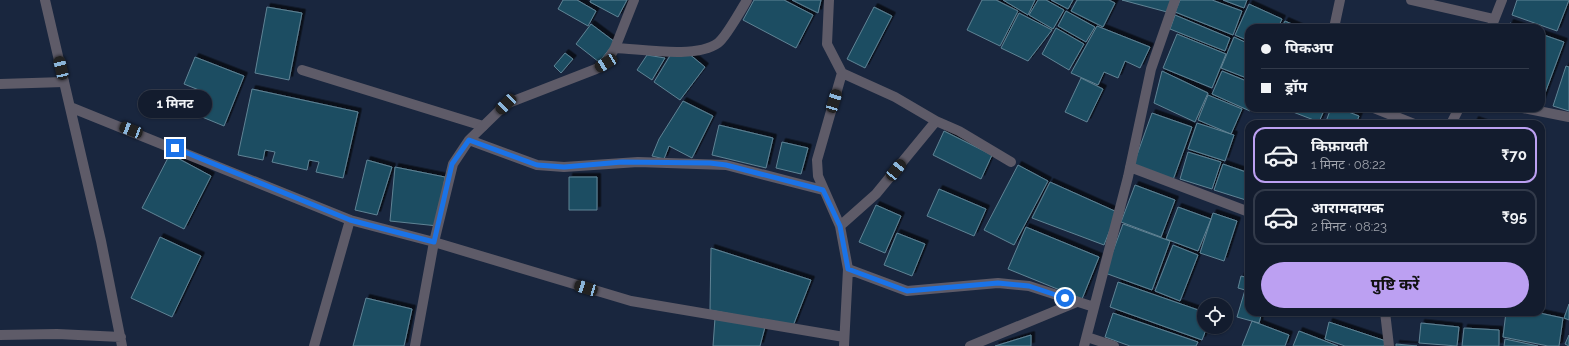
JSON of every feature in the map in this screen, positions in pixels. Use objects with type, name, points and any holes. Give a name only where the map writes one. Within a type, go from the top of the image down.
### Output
[{"type":"street","points":[[0,335],[57,334],[121,341],[101,241],[45,0]]},
{"type":"street","points":[[415,346],[434,242],[452,164],[469,140],[506,104],[596,69],[606,63],[615,48],[634,0]]},
{"type":"street","points":[[615,48],[689,52],[708,48],[719,42],[747,0]]},
{"type":"street","points":[[829,0],[827,44],[842,73],[895,97],[936,121],[960,131],[1011,162]]},
{"type":"street","points":[[1114,346],[1085,341],[1130,167],[1151,69],[1175,0]]},
{"type":"street","points":[[1335,24],[1340,0]]},
{"type":"street","points":[[1411,0],[1492,23],[1502,0]]},
{"type":"street","points":[[302,70],[483,126]]},
{"type":"street","points":[[70,107],[350,220],[434,242],[631,301],[844,342],[848,269],[840,226],[818,176],[817,160],[842,73]]},
{"type":"street","points":[[0,84],[64,82]]},
{"type":"street","points":[[1384,112],[1404,120]]},
{"type":"street","points":[[1545,112],[1569,116]]},
{"type":"street","points":[[840,226],[876,194],[936,121]]},
{"type":"street","points":[[469,140],[537,165],[564,167],[622,162],[710,163],[726,165],[823,190]]},
{"type":"street","points":[[1130,167],[1245,210]]},
{"type":"street","points":[[314,346],[350,220]]},
{"type":"street","points":[[848,269],[907,291],[998,283],[1029,286],[1094,307]]},
{"type":"street","points":[[970,346],[1077,302]]},
{"type":"street","points":[[1386,316],[1390,346]]},
{"type":"building","points":[[563,0],[577,0],[596,11],[588,26],[558,9]]},
{"type":"building","points":[[591,0],[627,0],[618,17],[590,2]]},
{"type":"building","points":[[754,0],[784,0],[813,15],[796,48],[743,20]]},
{"type":"building","points":[[792,0],[821,0],[818,13]]},
{"type":"building","points":[[982,0],[996,0],[1018,11],[1000,46],[967,30]]},
{"type":"building","points":[[1003,0],[1035,0],[1028,15]]},
{"type":"building","points":[[1038,0],[1046,0],[1064,10],[1053,29],[1029,15]]},
{"type":"building","points":[[1051,0],[1073,0],[1068,9]]},
{"type":"building","points":[[1077,0],[1109,0],[1115,3],[1103,27],[1071,11]]},
{"type":"building","points":[[1122,0],[1171,0],[1167,12]]},
{"type":"building","points":[[1180,0],[1212,0],[1242,11],[1233,35],[1175,12]]},
{"type":"building","points":[[1223,0],[1247,0],[1244,8]]},
{"type":"building","points":[[1517,0],[1569,0],[1557,31],[1545,27],[1545,24],[1537,24],[1512,15]]},
{"type":"building","points":[[1249,4],[1282,19],[1280,24],[1245,24],[1245,39],[1235,35]]},
{"type":"building","points":[[267,7],[302,13],[289,80],[255,73]]},
{"type":"building","points":[[874,7],[892,16],[865,68],[847,59]]},
{"type":"building","points":[[1066,11],[1095,27],[1086,42],[1058,26]]},
{"type":"building","points":[[1019,13],[1052,30],[1028,61],[1001,48]]},
{"type":"building","points":[[1175,15],[1230,38],[1225,51],[1170,29]]},
{"type":"building","points":[[1285,21],[1292,24],[1283,24]]},
{"type":"building","points":[[591,24],[615,42],[599,62],[576,44]]},
{"type":"building","points":[[1097,26],[1150,47],[1140,68],[1125,61],[1118,78],[1104,72],[1098,85],[1071,73]]},
{"type":"building","points":[[1056,28],[1084,44],[1069,70],[1042,54]]},
{"type":"building","points":[[1177,34],[1226,54],[1212,88],[1163,68]]},
{"type":"building","points":[[1545,35],[1564,42],[1545,93]]},
{"type":"building","points":[[1234,37],[1245,42],[1245,77],[1221,68]]},
{"type":"building","points":[[565,53],[573,59],[561,73],[554,66]]},
{"type":"building","points":[[688,53],[705,67],[680,100],[654,82],[671,54]]},
{"type":"building","points":[[647,55],[665,58],[652,80],[637,70]]},
{"type":"building","points":[[195,57],[244,76],[224,126],[190,112],[199,90],[184,84]]},
{"type":"building","points":[[1566,66],[1569,67],[1569,111],[1553,106]]},
{"type":"building","points":[[1162,71],[1208,93],[1195,122],[1154,103]]},
{"type":"building","points":[[1222,71],[1245,80],[1245,109],[1212,94]]},
{"type":"building","points":[[1081,78],[1103,89],[1087,122],[1065,112]]},
{"type":"building","points":[[252,89],[358,112],[343,178],[316,172],[319,162],[309,160],[307,170],[272,162],[275,152],[265,150],[263,160],[238,155]]},
{"type":"building","points":[[1208,95],[1242,109],[1231,134],[1198,120]]},
{"type":"building","points":[[683,101],[713,116],[692,158],[669,146],[664,159],[652,156],[659,139]]},
{"type":"building","points":[[1293,112],[1323,112],[1320,120],[1314,120]]},
{"type":"building","points":[[1330,112],[1348,112],[1359,116],[1358,120],[1326,120]]},
{"type":"building","points":[[1152,113],[1192,127],[1173,180],[1133,166]]},
{"type":"building","points":[[1197,123],[1234,135],[1225,161],[1188,149]]},
{"type":"building","points":[[719,125],[773,138],[766,168],[712,155]]},
{"type":"building","points":[[944,131],[992,155],[981,179],[933,155]]},
{"type":"building","points":[[782,142],[808,148],[801,174],[776,168]]},
{"type":"building","points":[[1188,152],[1221,162],[1212,189],[1180,179]]},
{"type":"building","points":[[170,154],[211,176],[184,229],[142,208]]},
{"type":"building","points":[[367,160],[392,167],[377,215],[355,210]]},
{"type":"building","points":[[1223,164],[1245,172],[1245,200],[1214,190]]},
{"type":"building","points":[[1018,165],[1048,181],[1014,245],[984,230]]},
{"type":"building","points":[[395,167],[445,177],[438,226],[390,221]]},
{"type":"building","points":[[569,177],[597,177],[597,210],[569,210]]},
{"type":"building","points":[[1050,182],[1117,212],[1104,245],[1032,218]]},
{"type":"building","points":[[1135,185],[1175,200],[1161,237],[1121,222]]},
{"type":"building","points":[[939,189],[986,209],[974,236],[927,216]]},
{"type":"building","points":[[876,205],[901,216],[885,253],[859,242]]},
{"type":"building","points":[[1178,207],[1211,219],[1198,251],[1166,239]]},
{"type":"building","points":[[1213,213],[1237,221],[1224,261],[1200,253]]},
{"type":"building","points":[[1123,224],[1170,241],[1152,290],[1105,273]]},
{"type":"building","points":[[1026,227],[1099,257],[1082,299],[1008,269]]},
{"type":"building","points":[[897,233],[925,244],[912,276],[884,265]]},
{"type":"building","points":[[160,237],[201,256],[172,317],[131,298]]},
{"type":"building","points":[[1173,245],[1198,255],[1180,301],[1155,291]]},
{"type":"building","points":[[711,248],[811,280],[793,326],[710,310]]},
{"type":"building","points":[[1241,276],[1245,277],[1245,290],[1238,288]]},
{"type":"building","points":[[1118,282],[1197,310],[1197,334],[1204,334],[1202,340],[1110,307]]},
{"type":"building","points":[[1245,290],[1245,316],[1261,316],[1259,323],[1237,317]]},
{"type":"building","points":[[366,298],[412,309],[404,346],[353,346]]},
{"type":"building","points":[[1569,304],[1569,320],[1564,318]]},
{"type":"building","points":[[1113,313],[1198,342],[1196,346],[1130,346],[1105,337]]},
{"type":"building","points":[[1545,314],[1563,318],[1559,346],[1548,346],[1503,337],[1506,316],[1545,316]]},
{"type":"building","points":[[715,318],[765,327],[760,346],[713,346]]},
{"type":"building","points":[[1252,321],[1289,335],[1285,346],[1242,346]]},
{"type":"building","points":[[1329,322],[1386,341],[1384,346],[1345,346],[1325,339]]},
{"type":"building","points":[[1421,323],[1459,327],[1457,346],[1419,343]]},
{"type":"building","points":[[1464,328],[1499,330],[1499,346],[1462,346]]},
{"type":"building","points":[[1299,331],[1338,346],[1293,346]]},
{"type":"building","points":[[1031,335],[1031,346],[995,346]]},
{"type":"building","points":[[1569,335],[1569,346],[1565,344]]},
{"type":"building","points":[[1505,339],[1538,346],[1504,346]]},
{"type":"building","points":[[1396,344],[1417,346],[1396,346]]},
{"type":"route","points":[[175,148],[350,220],[434,242],[452,164],[469,140],[510,157],[537,165],[564,167],[638,162],[710,163],[726,165],[823,190],[840,226],[848,269],[891,286],[907,291],[926,290],[947,286],[998,283],[1029,286],[1065,298]]}]
